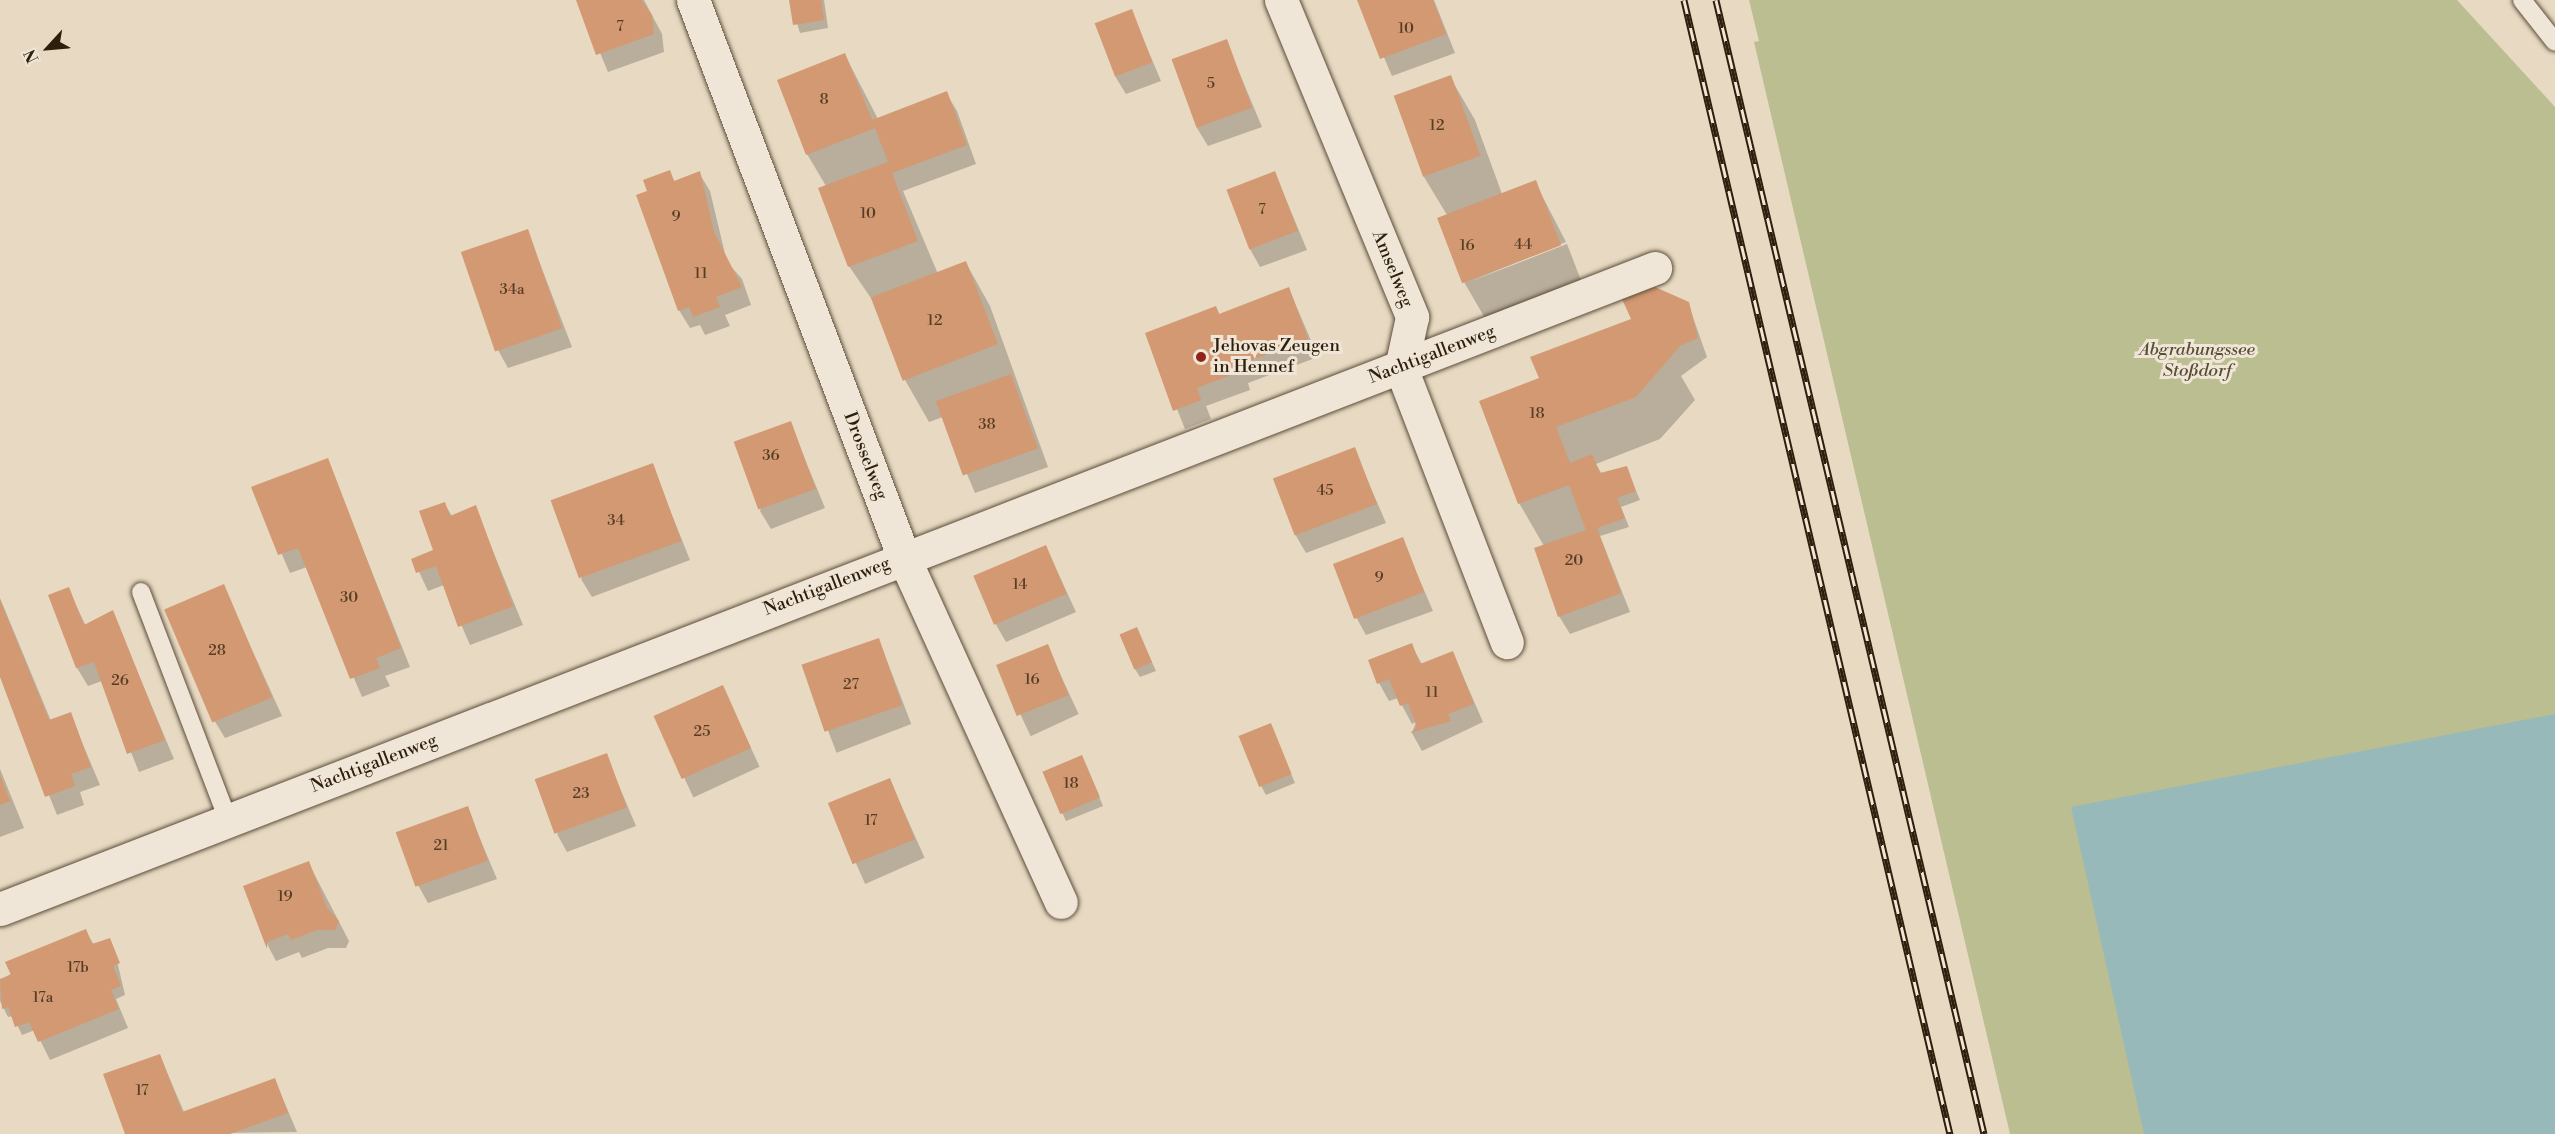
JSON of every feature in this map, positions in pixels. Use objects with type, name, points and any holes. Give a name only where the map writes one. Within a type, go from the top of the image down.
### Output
[{"type":"street","name":"Drosselweg","points":[[693,0],[904,558],[1061,902]]},
{"type":"street","name":"Amselweg","points":[[1281,0],[1412,316],[1401,368]]},
{"type":"street","name":"Nachtigallenweg","points":[[0,909],[1401,368],[1655,267]]},
{"type":"street","points":[[1401,368],[1507,642]]},
{"type":"lane","points":[[2522,0],[2555,42]]},
{"type":"lane","points":[[141,592],[228,820]]},
{"type":"green space","name":"Abgrabungssee Stoßdorf","points":[[1749,0],[2457,0],[2555,107],[2555,1134],[2010,1134],[1754,42],[1759,41]]},
{"type":"water","points":[[2555,714],[2555,1134],[2144,1134],[2071,807]]},
{"type":"building","points":[[576,0],[641,0],[652,15],[654,34],[596,55]]},
{"type":"building","points":[[789,0],[821,0],[824,20],[793,25]]},
{"type":"building","points":[[1357,0],[1433,0],[1446,34],[1380,59]]},
{"type":"building","points":[[1132,9],[1152,62],[1115,77],[1095,23]]},
{"type":"building","points":[[1227,39],[1252,108],[1197,128],[1172,59]]},
{"type":"building","points":[[845,53],[872,120],[947,91],[967,145],[892,173],[918,241],[848,267],[818,188],[888,162],[875,128],[806,155],[777,80]]},
{"type":"building","points":[[1451,75],[1480,156],[1423,177],[1394,96]]},
{"type":"building","points":[[670,170],[674,181],[700,171],[714,232],[742,287],[716,297],[720,307],[693,317],[689,307],[678,311],[636,195],[647,191],[643,180]]},
{"type":"building","points":[[1275,171],[1298,231],[1249,249],[1226,190]]},
{"type":"building","points":[[1536,180],[1561,245],[1462,283],[1437,218]]},
{"type":"building","points":[[528,229],[562,328],[495,351],[461,252]]},
{"type":"building","points":[[966,261],[998,344],[903,381],[871,298]]},
{"type":"building","points":[[1289,287],[1308,339],[1238,365],[1241,371],[1197,388],[1201,400],[1173,411],[1145,333],[1216,306],[1219,314]]},
{"type":"building","points":[[1655,287],[1689,302],[1698,338],[1680,346],[1636,397],[1556,427],[1570,463],[1592,454],[1600,473],[1627,466],[1636,491],[1617,498],[1625,518],[1597,528],[1621,593],[1558,617],[1534,548],[1586,530],[1569,485],[1518,504],[1479,401],[1539,378],[1530,357],[1631,319],[1622,299]]},
{"type":"building","points":[[1011,374],[1038,448],[963,476],[936,401]]},
{"type":"building","points":[[791,421],[816,489],[758,510],[734,442]]},
{"type":"building","points":[[1355,447],[1377,504],[1295,535],[1273,479]]},
{"type":"building","points":[[328,458],[401,648],[376,658],[380,668],[350,679],[298,548],[278,555],[251,487]]},
{"type":"building","points":[[653,463],[681,541],[579,578],[551,500]]},
{"type":"building","points":[[445,502],[450,516],[476,505],[513,606],[458,627],[436,566],[416,573],[411,559],[433,550],[419,511]]},
{"type":"building","points":[[1403,537],[1424,592],[1354,619],[1333,564]]},
{"type":"building","points":[[1046,545],[1067,594],[994,625],[973,576]]},
{"type":"building","points":[[224,584],[272,697],[212,723],[164,609]]},
{"type":"building","points":[[69,587],[84,625],[113,610],[165,740],[127,754],[94,662],[76,668],[48,595]]},
{"type":"building","points":[[0,600],[49,720],[71,712],[91,767],[71,774],[75,786],[45,797],[0,677]]},
{"type":"building","points":[[1137,627],[1152,662],[1134,669],[1120,634]]},
{"type":"building","points":[[879,638],[902,705],[825,732],[801,665]]},
{"type":"building","points":[[1412,643],[1420,664],[1453,651],[1474,704],[1448,714],[1451,721],[1410,733],[1417,727],[1408,703],[1400,706],[1389,679],[1377,684],[1368,660]]},
{"type":"building","points":[[1048,644],[1069,695],[1017,716],[996,665]]},
{"type":"building","points":[[723,685],[751,748],[682,779],[654,716]]},
{"type":"building","points":[[1271,723],[1292,774],[1259,787],[1239,736]]},
{"type":"building","points":[[607,753],[627,808],[554,834],[535,779]]},
{"type":"building","points":[[1082,755],[1100,797],[1060,814],[1042,772]]},
{"type":"building","points":[[0,775],[10,801],[0,805]]},
{"type":"building","points":[[890,778],[915,839],[853,864],[828,803]]},
{"type":"building","points":[[468,806],[488,861],[415,887],[396,832]]},
{"type":"building","points":[[309,861],[327,908],[339,921],[335,930],[317,930],[291,940],[288,934],[267,942],[267,949],[243,886]]},
{"type":"building","points":[[86,929],[92,944],[110,938],[120,963],[113,966],[121,986],[111,990],[119,1009],[38,1042],[29,1022],[15,1027],[8,1007],[2,1009],[0,979],[11,975],[5,962]]},
{"type":"building","points":[[160,1054],[182,1112],[275,1078],[288,1113],[230,1134],[125,1134],[103,1074]]},
{"type":"railway","points":[[1684,0],[1950,1134]]},
{"type":"railway","points":[[1716,0],[1984,1134]]},
{"type":"place","name":"Jehovas Zeugen in Hennef","points":[[1201,357]]}]
